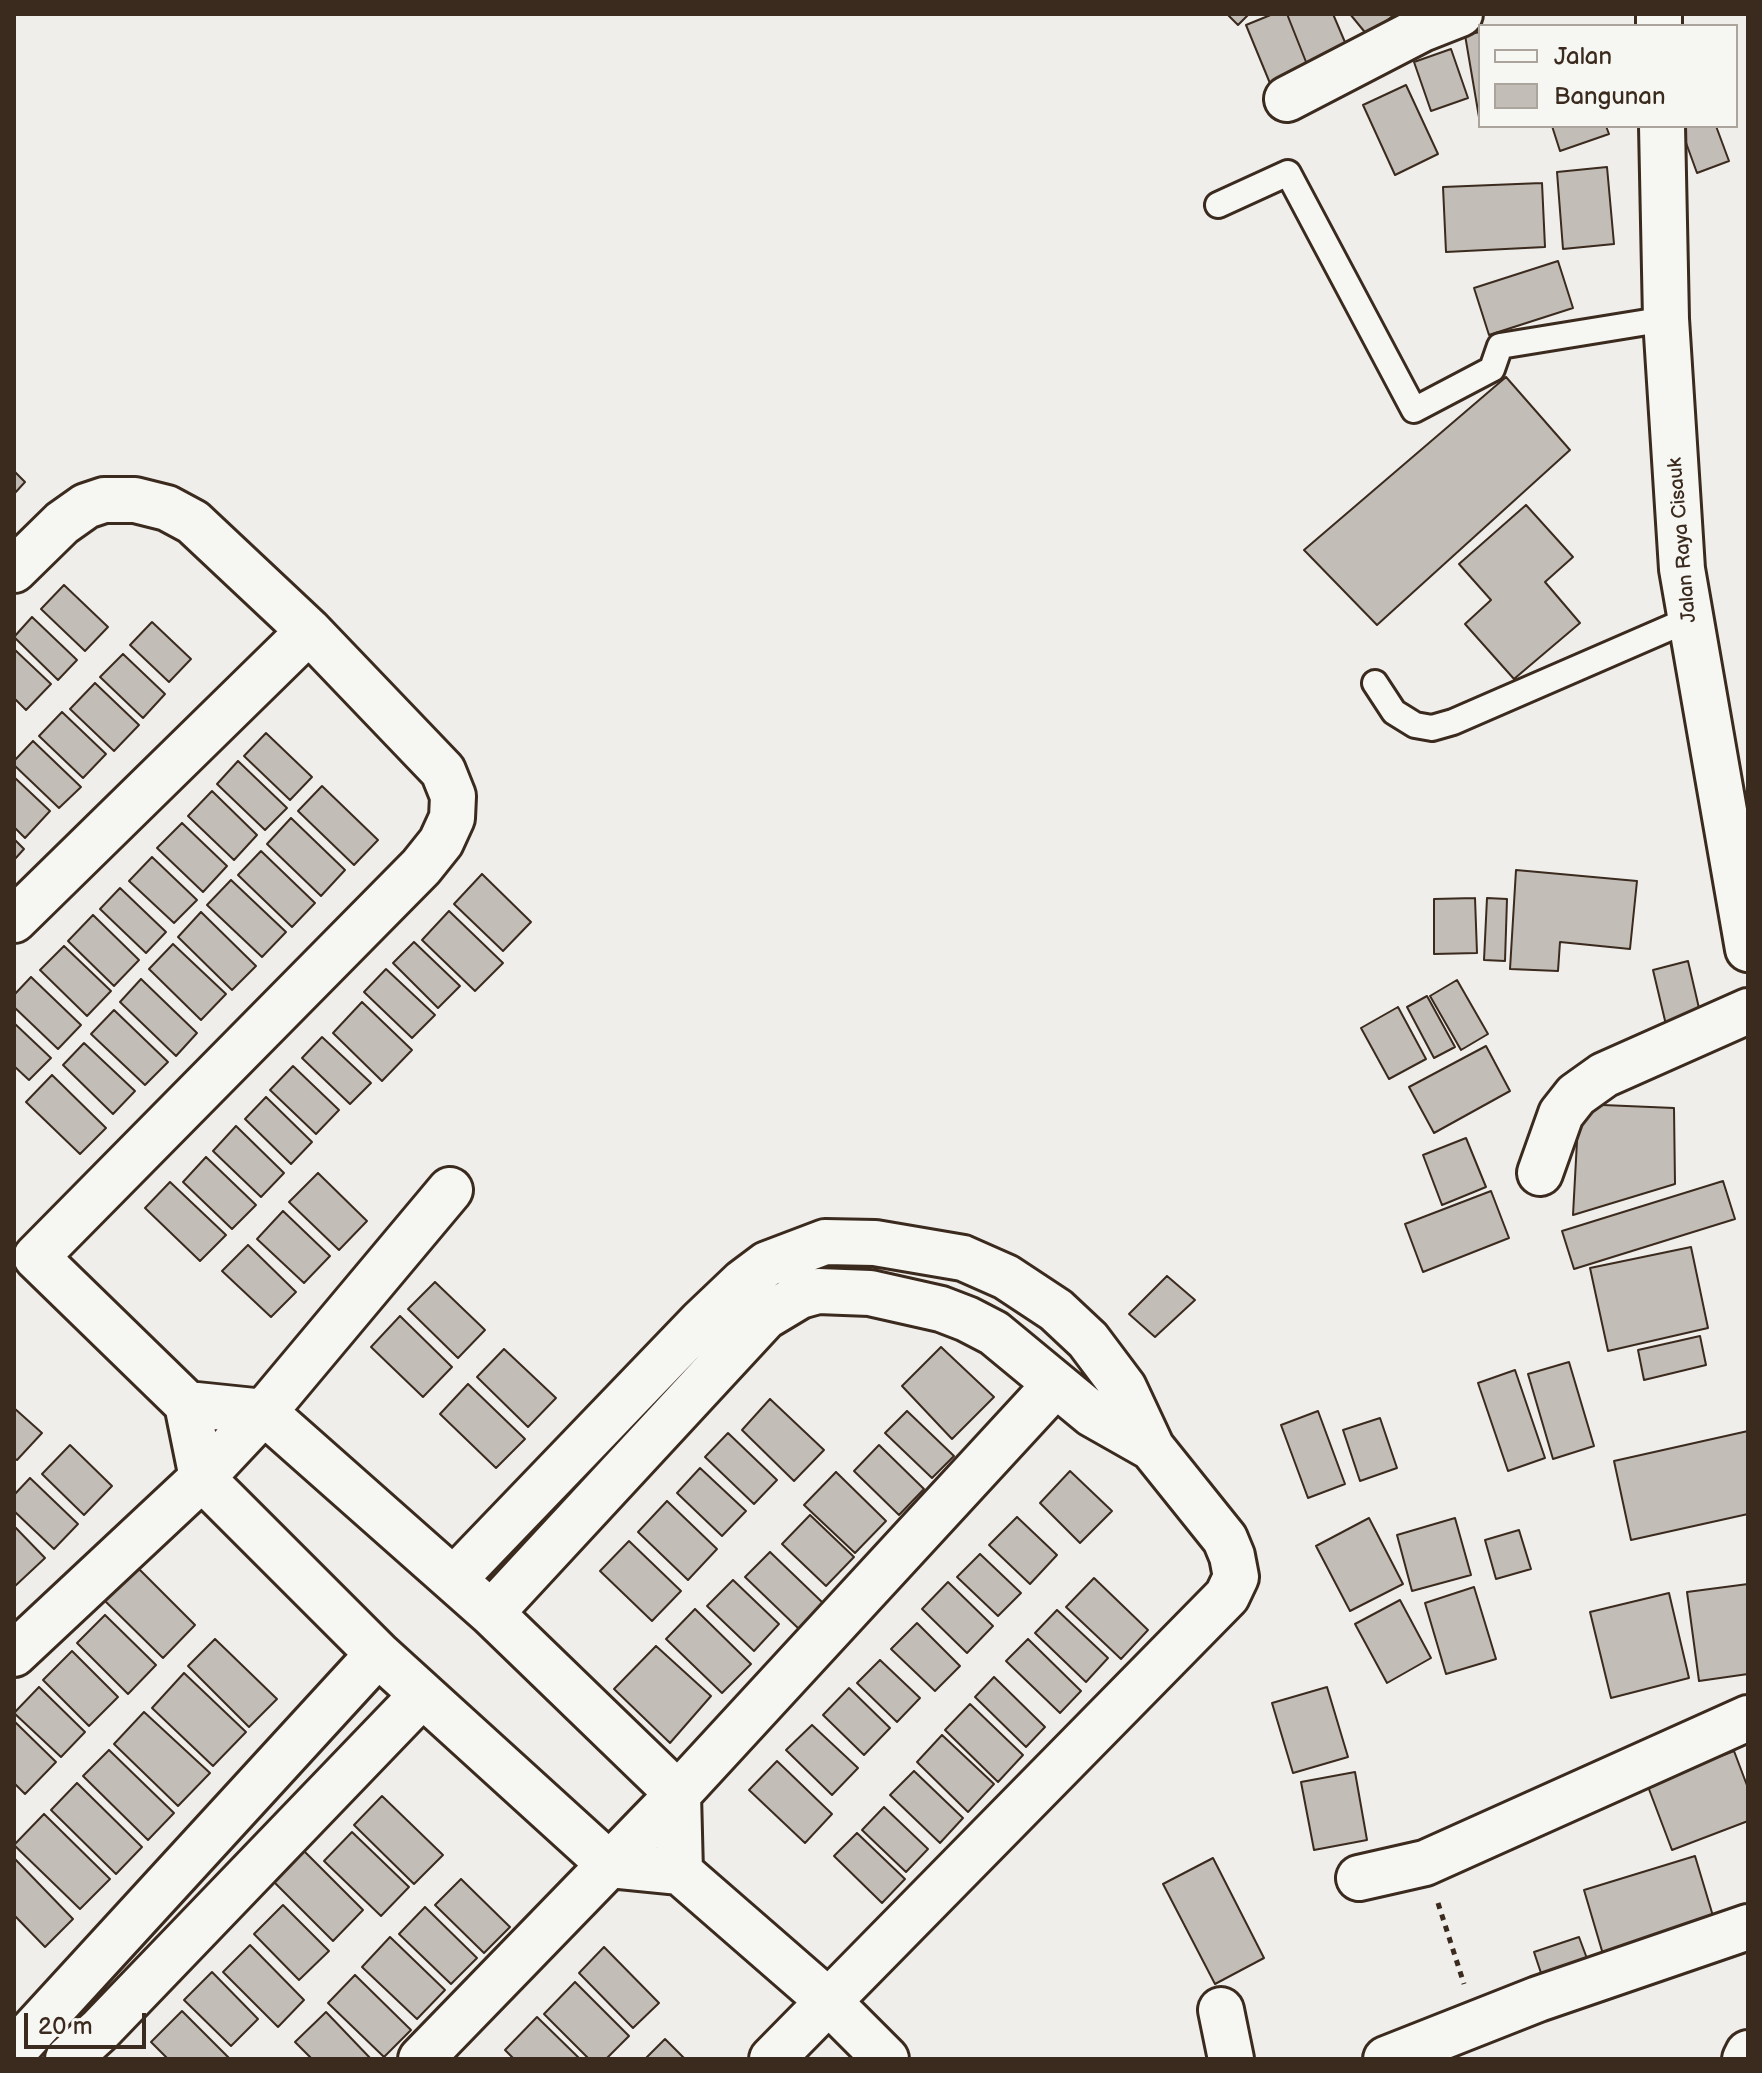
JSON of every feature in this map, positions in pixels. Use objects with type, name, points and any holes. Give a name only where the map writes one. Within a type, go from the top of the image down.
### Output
[{"type":"street","points":[[1287,99],[1422,29],[1460,14]]},
{"type":"street","name":"Jalan Raya Cisauk","points":[[1662,128],[1666,319],[1682,569],[1748,949]]},
{"type":"street","points":[[14,570],[62,523],[86,506],[104,500],[135,500],[167,508],[193,522],[309,631],[443,771],[453,796],[452,818],[441,842],[421,867],[25,1268],[187,1404],[264,1412],[455,1578],[678,1794],[680,1872]]},
{"type":"street","points":[[14,920],[309,631]]},
{"type":"street","points":[[1540,1173],[1561,1114],[1576,1095],[1604,1075],[1748,1011]]},
{"type":"street","points":[[14,1654],[202,1478],[264,1412],[450,1190]]},
{"type":"street","points":[[491,1613],[754,1300],[767,1264],[825,1242],[875,1243],[934,1252],[989,1267],[1056,1310],[1088,1340],[1124,1388],[1152,1448],[1225,1539],[1236,1577],[1227,1596],[772,2059]]},
{"type":"street","points":[[455,1578],[701,1322],[754,1300],[829,1291],[870,1293],[941,1309],[994,1333],[1092,1414],[1152,1448]]},
{"type":"street","points":[[421,2059],[678,1794],[1055,1385]]},
{"type":"street","points":[[187,1404],[202,1478],[378,1654],[610,1865],[680,1872],[827,2000],[886,2059]]},
{"type":"street","points":[[44,2050],[378,1654]]},
{"type":"street","points":[[44,2050],[101,2029],[422,1695]]},
{"type":"street","points":[[1359,1878],[1425,1863],[1748,1718]]},
{"type":"street","points":[[1386,2059],[1538,1999],[1748,1927]]},
{"type":"street","points":[[1221,2010],[1231,2059]]},
{"type":"street","points":[[1745,2059],[1748,2053]]},
{"type":"lane","points":[[1218,205],[1288,173],[1414,410],[1492,369],[1500,346],[1666,319]]},
{"type":"lane","points":[[1375,683],[1394,712],[1415,725],[1432,728],[1453,722],[1690,619]]},
{"type":"path","points":[[1425,1863],[1477,2023]]},
{"type":"building","points":[[1227,14],[1249,14],[1238,25]]},
{"type":"building","points":[[1273,14],[1287,14],[1312,77],[1274,93],[1246,25]]},
{"type":"building","points":[[1287,14],[1333,14],[1353,61],[1312,77]]},
{"type":"building","points":[[1350,14],[1395,14],[1368,36]]},
{"type":"building","points":[[1478,32],[1478,111],[1465,35]]},
{"type":"building","points":[[1451,49],[1468,98],[1431,111],[1414,62]]},
{"type":"building","points":[[1406,85],[1438,154],[1395,175],[1363,105]]},
{"type":"building","points":[[1553,128],[1607,128],[1609,134],[1560,151]]},
{"type":"building","points":[[1717,128],[1729,161],[1697,173],[1681,129]]},
{"type":"building","points":[[1607,167],[1614,244],[1563,249],[1557,172]]},
{"type":"building","points":[[1542,183],[1545,247],[1446,252],[1443,187]]},
{"type":"building","points":[[1558,261],[1573,308],[1489,335],[1474,288]]},
{"type":"building","points":[[1506,377],[1570,450],[1377,625],[1304,550]]},
{"type":"building","points":[[14,471],[25,482],[14,494]]},
{"type":"building","points":[[1526,505],[1573,557],[1545,582],[1580,623],[1514,679],[1465,624],[1491,600],[1459,564]]},
{"type":"building","points":[[64,585],[108,627],[85,651],[41,609]]},
{"type":"building","points":[[32,617],[77,660],[58,680],[14,637]]},
{"type":"building","points":[[152,622],[191,659],[169,682],[130,645]]},
{"type":"building","points":[[14,649],[51,684],[26,710],[14,698]]},
{"type":"building","points":[[123,654],[165,694],[143,718],[100,677]]},
{"type":"building","points":[[95,683],[139,725],[114,751],[70,709]]},
{"type":"building","points":[[62,712],[106,754],[83,778],[39,736]]},
{"type":"building","points":[[266,733],[312,777],[290,800],[244,756]]},
{"type":"building","points":[[33,741],[81,787],[59,808],[14,765],[14,761]]},
{"type":"building","points":[[238,761],[287,808],[265,830],[217,784]]},
{"type":"building","points":[[14,777],[50,811],[25,838],[14,827]]},
{"type":"building","points":[[322,786],[378,840],[354,865],[298,811]]},
{"type":"building","points":[[212,791],[257,835],[234,860],[188,816]]},
{"type":"building","points":[[291,818],[345,870],[321,896],[267,844]]},
{"type":"building","points":[[182,823],[227,866],[203,892],[157,848]]},
{"type":"building","points":[[14,839],[24,849],[14,860]]},
{"type":"building","points":[[261,851],[315,903],[292,927],[238,875]]},
{"type":"building","points":[[152,857],[197,900],[174,923],[129,881]]},
{"type":"building","points":[[1516,870],[1637,881],[1630,949],[1560,942],[1558,971],[1510,969]]},
{"type":"building","points":[[482,874],[531,922],[503,951],[454,904]]},
{"type":"building","points":[[231,880],[286,932],[262,957],[207,905]]},
{"type":"building","points":[[120,888],[166,932],[146,953],[100,909]]},
{"type":"building","points":[[1475,898],[1477,953],[1434,954],[1434,899]]},
{"type":"building","points":[[1487,898],[1507,899],[1505,961],[1484,960]]},
{"type":"building","points":[[449,911],[503,963],[475,991],[422,940]]},
{"type":"building","points":[[201,912],[256,966],[232,990],[178,937]]},
{"type":"building","points":[[93,915],[139,960],[114,986],[68,941]]},
{"type":"building","points":[[414,942],[460,986],[438,1008],[393,963]]},
{"type":"building","points":[[173,944],[226,994],[201,1020],[149,969]]},
{"type":"building","points":[[64,946],[111,991],[87,1016],[40,970]]},
{"type":"building","points":[[1688,961],[1702,1021],[1667,1029],[1653,970]]},
{"type":"building","points":[[386,969],[435,1015],[412,1038],[364,992]]},
{"type":"building","points":[[31,977],[81,1025],[58,1049],[14,1007],[14,995]]},
{"type":"building","points":[[141,979],[197,1033],[176,1056],[120,1002]]},
{"type":"building","points":[[1457,980],[1488,1034],[1461,1050],[1430,996]]},
{"type":"building","points":[[1427,996],[1455,1047],[1434,1058],[1407,1007]]},
{"type":"building","points":[[362,1002],[412,1050],[382,1081],[333,1033]]},
{"type":"building","points":[[1398,1007],[1426,1059],[1389,1079],[1361,1028]]},
{"type":"building","points":[[114,1010],[168,1062],[145,1085],[91,1034]]},
{"type":"building","points":[[14,1023],[51,1058],[29,1080],[14,1066]]},
{"type":"building","points":[[322,1037],[371,1083],[350,1104],[302,1058]]},
{"type":"building","points":[[84,1043],[135,1091],[113,1114],[63,1065]]},
{"type":"building","points":[[1486,1046],[1510,1091],[1434,1133],[1409,1087]]},
{"type":"building","points":[[293,1066],[339,1110],[316,1134],[270,1090]]},
{"type":"building","points":[[52,1075],[106,1128],[80,1154],[26,1102]]},
{"type":"building","points":[[266,1097],[312,1142],[291,1164],[245,1119]]},
{"type":"building","points":[[1579,1104],[1674,1108],[1675,1184],[1573,1215]]},
{"type":"building","points":[[236,1126],[284,1173],[261,1197],[213,1151]]},
{"type":"building","points":[[1466,1138],[1486,1187],[1442,1205],[1423,1155]]},
{"type":"building","points":[[206,1157],[256,1205],[232,1229],[183,1182]]},
{"type":"building","points":[[318,1173],[367,1221],[339,1250],[289,1202]]},
{"type":"building","points":[[1723,1181],[1735,1219],[1574,1269],[1562,1231]]},
{"type":"building","points":[[170,1182],[226,1235],[200,1261],[145,1208]]},
{"type":"building","points":[[1491,1191],[1509,1238],[1423,1272],[1405,1224]]},
{"type":"building","points":[[283,1211],[330,1256],[304,1283],[257,1239]]},
{"type":"building","points":[[248,1245],[296,1292],[271,1317],[222,1271]]},
{"type":"building","points":[[1691,1247],[1708,1328],[1608,1351],[1590,1268]]},
{"type":"building","points":[[1167,1276],[1195,1300],[1155,1337],[1129,1314]]},
{"type":"building","points":[[435,1282],[485,1330],[458,1358],[408,1309]]},
{"type":"building","points":[[400,1316],[452,1367],[423,1397],[371,1347]]},
{"type":"building","points":[[1700,1336],[1706,1365],[1644,1380],[1638,1350]]},
{"type":"building","points":[[941,1347],[994,1397],[952,1439],[902,1386]]},
{"type":"building","points":[[504,1349],[556,1398],[528,1427],[477,1377]]},
{"type":"building","points":[[1569,1362],[1594,1446],[1553,1459],[1528,1374]]},
{"type":"building","points":[[1515,1370],[1545,1458],[1508,1471],[1478,1383]]},
{"type":"building","points":[[468,1384],[525,1439],[496,1468],[440,1414]]},
{"type":"building","points":[[770,1399],[824,1450],[794,1481],[742,1430]]},
{"type":"building","points":[[14,1408],[42,1433],[17,1460],[14,1458]]},
{"type":"building","points":[[907,1411],[954,1456],[932,1478],[885,1433]]},
{"type":"building","points":[[1318,1411],[1345,1484],[1308,1498],[1281,1425]]},
{"type":"building","points":[[1380,1418],[1397,1468],[1360,1481],[1343,1430]]},
{"type":"building","points":[[1748,1431],[1748,1514],[1631,1540],[1614,1461]]},
{"type":"building","points":[[728,1433],[777,1480],[754,1504],[705,1457]]},
{"type":"building","points":[[70,1445],[112,1486],[84,1515],[42,1474]]},
{"type":"building","points":[[879,1445],[924,1489],[899,1515],[854,1471]]},
{"type":"building","points":[[700,1468],[746,1511],[722,1536],[677,1493]]},
{"type":"building","points":[[1070,1471],[1112,1511],[1080,1543],[1040,1503]]},
{"type":"building","points":[[836,1472],[886,1521],[855,1553],[804,1505]]},
{"type":"building","points":[[30,1478],[78,1524],[54,1549],[14,1511],[14,1495]]},
{"type":"building","points":[[667,1501],[717,1549],[688,1580],[638,1532]]},
{"type":"building","points":[[810,1515],[854,1557],[826,1586],[782,1544]]},
{"type":"building","points":[[1017,1517],[1057,1555],[1030,1584],[989,1545]]},
{"type":"building","points":[[1369,1518],[1403,1584],[1350,1611],[1316,1546]]},
{"type":"building","points":[[1455,1518],[1471,1575],[1412,1591],[1397,1535]]},
{"type":"building","points":[[14,1526],[45,1558],[14,1587]]},
{"type":"building","points":[[1519,1530],[1531,1569],[1496,1579],[1485,1540]]},
{"type":"building","points":[[629,1541],[681,1591],[652,1621],[600,1571]]},
{"type":"building","points":[[770,1552],[823,1603],[799,1629],[745,1577]]},
{"type":"building","points":[[980,1554],[1021,1593],[998,1616],[957,1577]]},
{"type":"building","points":[[137,1567],[195,1625],[163,1658],[104,1600]]},
{"type":"building","points":[[1094,1578],[1148,1630],[1121,1659],[1066,1607]]},
{"type":"building","points":[[733,1580],[779,1624],[754,1651],[707,1606]]},
{"type":"building","points":[[948,1582],[993,1626],[967,1653],[922,1609]]},
{"type":"building","points":[[1748,1584],[1748,1674],[1699,1681],[1687,1592]]},
{"type":"building","points":[[1474,1587],[1496,1659],[1446,1674],[1425,1603]]},
{"type":"building","points":[[1669,1593],[1689,1678],[1611,1698],[1590,1612]]},
{"type":"building","points":[[1400,1600],[1431,1658],[1387,1683],[1355,1624]]},
{"type":"building","points":[[695,1609],[751,1664],[722,1693],[666,1639]]},
{"type":"building","points":[[1057,1610],[1108,1658],[1086,1682],[1035,1633]]},
{"type":"building","points":[[105,1615],[156,1665],[128,1694],[77,1643]]},
{"type":"building","points":[[917,1623],[960,1666],[935,1691],[891,1649]]},
{"type":"building","points":[[215,1639],[277,1699],[249,1727],[188,1666]]},
{"type":"building","points":[[1028,1639],[1081,1691],[1060,1713],[1006,1661]]},
{"type":"building","points":[[656,1646],[711,1696],[670,1743],[614,1689]]},
{"type":"building","points":[[72,1651],[118,1697],[89,1726],[43,1680]]},
{"type":"building","points":[[880,1660],[920,1698],[897,1722],[857,1683]]},
{"type":"building","points":[[184,1673],[246,1732],[213,1766],[152,1708]]},
{"type":"building","points":[[994,1677],[1045,1727],[1026,1747],[975,1697]]},
{"type":"building","points":[[39,1687],[85,1732],[61,1757],[14,1713]]},
{"type":"building","points":[[1327,1687],[1348,1757],[1293,1773],[1272,1703]]},
{"type":"building","points":[[849,1688],[890,1728],[864,1755],[823,1715]]},
{"type":"building","points":[[970,1704],[1023,1755],[998,1782],[945,1730]]},
{"type":"building","points":[[144,1712],[210,1773],[178,1806],[114,1744]]},
{"type":"building","points":[[14,1721],[56,1762],[25,1794],[14,1783]]},
{"type":"building","points":[[812,1725],[858,1768],[832,1795],[786,1750]]},
{"type":"building","points":[[942,1735],[994,1784],[968,1812],[917,1762]]},
{"type":"building","points":[[109,1750],[174,1813],[148,1840],[83,1776]]},
{"type":"building","points":[[1734,1751],[1748,1788],[1748,1821],[1672,1850],[1647,1784]]},
{"type":"building","points":[[777,1761],[832,1814],[805,1843],[749,1790]]},
{"type":"building","points":[[914,1771],[963,1818],[940,1843],[890,1795]]},
{"type":"building","points":[[1355,1772],[1367,1840],[1314,1850],[1301,1782]]},
{"type":"building","points":[[77,1783],[142,1847],[116,1874],[51,1810]]},
{"type":"building","points":[[382,1796],[443,1855],[414,1884],[354,1825]]},
{"type":"building","points":[[884,1807],[928,1849],[906,1872],[862,1830]]},
{"type":"building","points":[[44,1814],[110,1879],[80,1909],[14,1845]]},
{"type":"building","points":[[352,1832],[409,1887],[381,1916],[324,1861]]},
{"type":"building","points":[[857,1833],[905,1879],[882,1903],[834,1856]]},
{"type":"building","points":[[304,1851],[363,1910],[333,1941],[273,1881]]},
{"type":"building","points":[[1695,1856],[1716,1926],[1605,1961],[1584,1890]]},
{"type":"building","points":[[14,1858],[73,1919],[45,1947],[14,1915]]},
{"type":"building","points":[[1213,1858],[1264,1958],[1215,1984],[1163,1884]]},
{"type":"building","points":[[461,1879],[510,1927],[484,1953],[435,1905]]},
{"type":"building","points":[[283,1905],[329,1951],[299,1980],[254,1934]]},
{"type":"building","points":[[425,1907],[477,1958],[451,1984],[399,1934]]},
{"type":"building","points":[[390,1937],[445,1990],[417,2019],[362,1967]]},
{"type":"building","points":[[1579,1937],[1592,1972],[1546,1988],[1534,1952]]},
{"type":"building","points":[[250,1945],[304,2000],[278,2027],[223,1972]]},
{"type":"building","points":[[604,1947],[659,2003],[633,2028],[579,1973]]},
{"type":"building","points":[[212,1972],[258,2019],[231,2046],[184,2000]]},
{"type":"building","points":[[355,1975],[411,2030],[384,2057],[328,2003]]},
{"type":"building","points":[[575,1982],[629,2036],[606,2059],[589,2059],[544,2014]]},
{"type":"building","points":[[182,2011],[230,2059],[168,2059],[151,2042]]},
{"type":"building","points":[[326,2012],[371,2059],[312,2059],[295,2042]]},
{"type":"building","points":[[537,2017],[580,2059],[514,2059],[505,2050]]},
{"type":"building","points":[[665,2039],[685,2059],[645,2059]]}]
